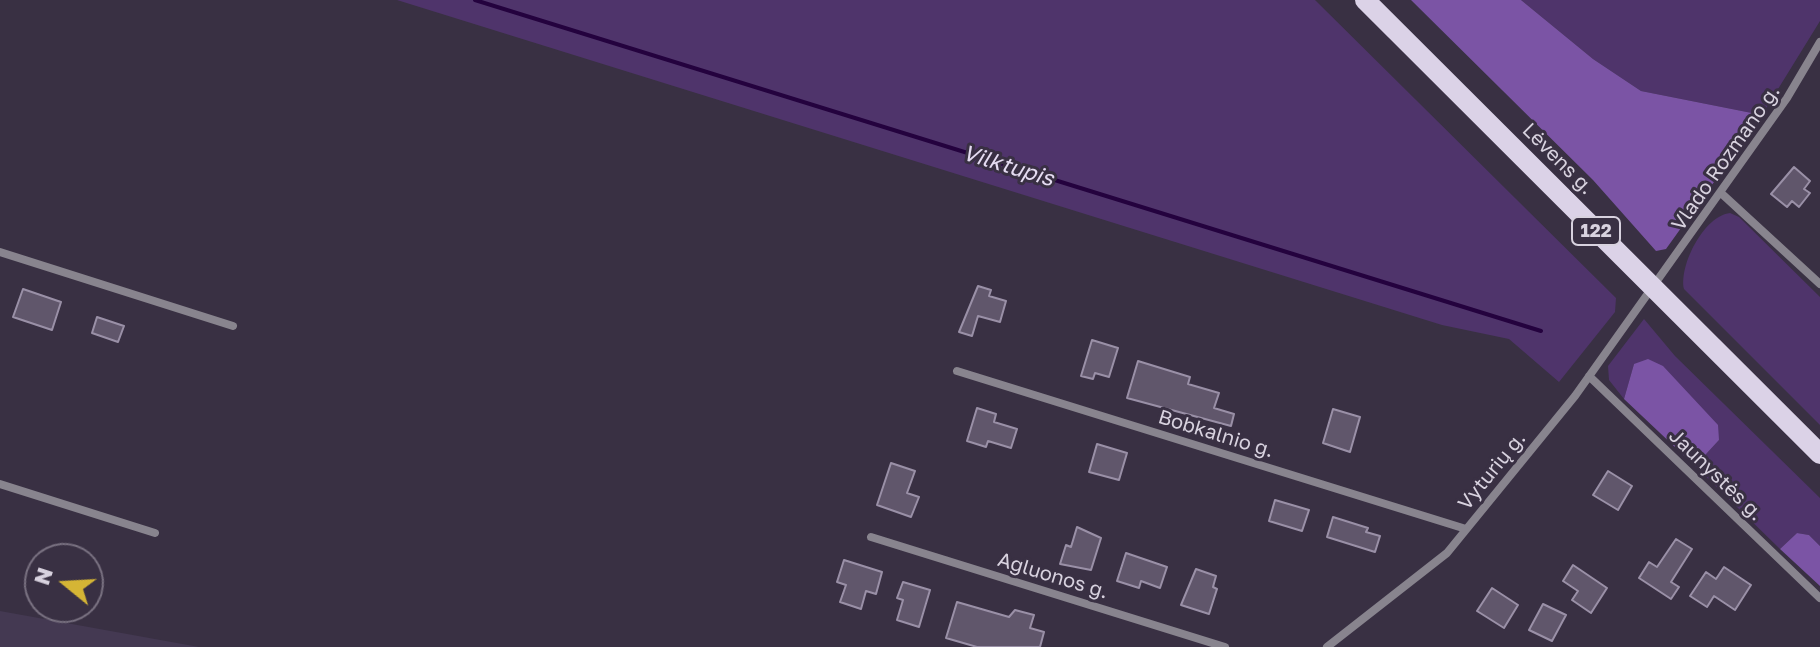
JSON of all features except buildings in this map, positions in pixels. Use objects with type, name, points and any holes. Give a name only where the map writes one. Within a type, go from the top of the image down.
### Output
[{"type":"main road","name":"Lėvens g.","points":[[1365,0],[1820,454]]},
{"type":"street","name":"Vlado Rozmano g.","points":[[1655,289],[1787,98],[1819,45]]},
{"type":"street","points":[[1721,193],[1820,284]]},
{"type":"street","points":[[0,252],[233,326]]},
{"type":"street","name":"Vyturių g.","points":[[1328,647],[1447,553],[1655,289]]},
{"type":"street","name":"Bobkalnio g.","points":[[957,371],[1466,529]]},
{"type":"street","name":"Jaunystės g.","points":[[1589,376],[1820,598]]},
{"type":"street","points":[[0,484],[155,533]]},
{"type":"street","name":"Agluonos g.","points":[[871,537],[1225,647]]},
{"type":"shaded area","points":[[397,0],[1315,0],[1616,298],[1615,312],[1559,382],[1509,339],[1442,325]]},
{"type":"shaded area","points":[[1411,0],[1521,0],[1593,59],[1641,91],[1762,115],[1666,249],[1656,251],[1593,180]]},
{"type":"shaded area","points":[[1521,0],[1820,0],[1820,21],[1762,115],[1641,91],[1593,59]]},
{"type":"shaded area","points":[[1730,213],[1739,217],[1820,297],[1820,425],[1684,289],[1685,267],[1695,243],[1711,223]]},
{"type":"shaded area","points":[[1644,319],[1675,356],[1820,498],[1820,546],[1809,535],[1797,533],[1780,549],[1695,466],[1719,440],[1634,364],[1624,399],[1609,380],[1608,366]]},
{"type":"shaded area","points":[[1648,359],[1663,366],[1718,425],[1719,440],[1695,466],[1624,399],[1634,364]]},
{"type":"shaded area","points":[[1797,533],[1809,535],[1820,546],[1820,586],[1780,549]]},
{"type":"shaded area","points":[[0,611],[24,615],[24,623],[66,623],[199,647],[0,647]]},
{"type":"waterway","name":"Vilktupis","points":[[475,0],[1541,331]]}]
